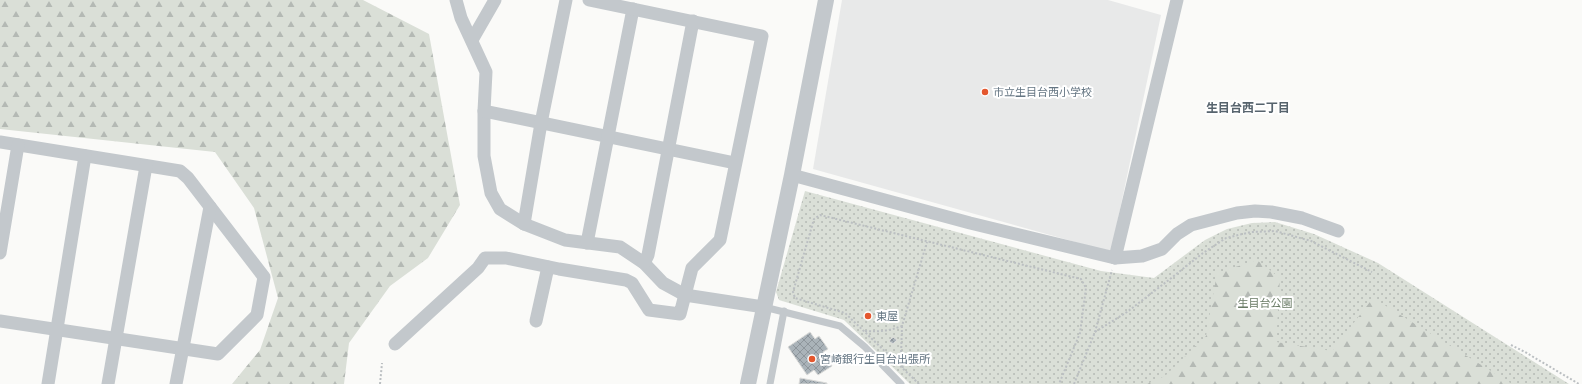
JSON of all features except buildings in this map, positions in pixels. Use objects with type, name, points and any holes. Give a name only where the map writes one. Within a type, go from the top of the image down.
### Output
[{"type":"street","points":[[456,0],[461,18],[486,72],[484,156],[491,192],[500,209],[524,224],[565,240],[620,247],[644,263],[663,283],[685,295],[764,307]]},
{"type":"street","points":[[472,40],[495,0]]},
{"type":"street","points":[[524,224],[541,123],[566,0]]},
{"type":"street","points":[[395,344],[478,268],[485,258],[506,258],[548,267],[626,280],[632,283],[648,310],[680,314],[692,268],[720,240],[762,36],[589,0]]},
{"type":"street","points":[[748,384],[792,175],[824,0]]},
{"type":"street","points":[[1115,260],[1177,0]]},
{"type":"street","points":[[587,243],[633,9]]},
{"type":"street","points":[[644,263],[648,255],[693,22]]},
{"type":"street","points":[[484,111],[735,162]]},
{"type":"street","points":[[0,142],[180,171],[188,178],[264,277],[258,315],[218,354],[0,321]]},
{"type":"street","points":[[0,253],[18,145]]},
{"type":"street","points":[[48,384],[85,156]]},
{"type":"street","points":[[108,384],[146,166]]},
{"type":"street","points":[[792,175],[1115,260],[1142,256],[1162,249],[1177,234],[1191,225],[1237,213],[1255,211],[1271,212],[1302,218],[1338,231]]},
{"type":"street","points":[[176,384],[210,207]]},
{"type":"street","points":[[536,321],[548,267]]},
{"type":"lane","points":[[764,307],[840,326],[865,347],[901,384]]},
{"type":"lane","points":[[770,384],[784,312]]},
{"type":"path","points":[[919,384],[845,313],[795,298],[793,292],[814,219],[820,215],[1080,280],[1086,288],[1080,333],[1059,384]]},
{"type":"path","points":[[1095,332],[1127,312],[1203,253],[1226,238],[1251,232],[1275,231],[1311,241],[1372,272]]},
{"type":"path","points":[[903,369],[901,355],[902,326],[927,242]]},
{"type":"path","points":[[1074,384],[1095,332],[1115,260]]},
{"type":"path","points":[[864,331],[882,332],[893,330],[902,326]]},
{"type":"path","points":[[1511,345],[1526,352],[1579,384]]},
{"type":"path","points":[[380,384],[382,362]]},
{"type":"shaded area","name":"市立生目台西小学校","points":[[842,0],[1108,0],[1161,15],[1111,252],[813,169]]},
{"type":"green space","points":[[0,0],[363,0],[429,34],[460,205],[428,258],[390,286],[349,343],[344,384],[232,384],[260,350],[278,298],[254,208],[215,152],[0,129]]},
{"type":"green space","name":"生目台公園","points":[[805,191],[1101,271],[1154,278],[1205,240],[1227,229],[1252,223],[1275,222],[1314,234],[1378,263],[1569,384],[910,384],[844,320],[779,300],[776,292]]},
{"type":"green space","points":[[1257,260],[1280,278],[1276,342],[1332,351],[1373,298],[1512,384],[1147,384],[1165,376],[1206,336],[1217,273]]},
{"type":"place","name":"市立生目台西小学校","points":[[985,92]]},
{"type":"place","name":"東屋","points":[[868,316]]},
{"type":"place","name":"宮崎銀行生目台出張所","points":[[812,359]]},
{"type":"district","name":"生目台西二丁目","points":[[1248,107]]}]
